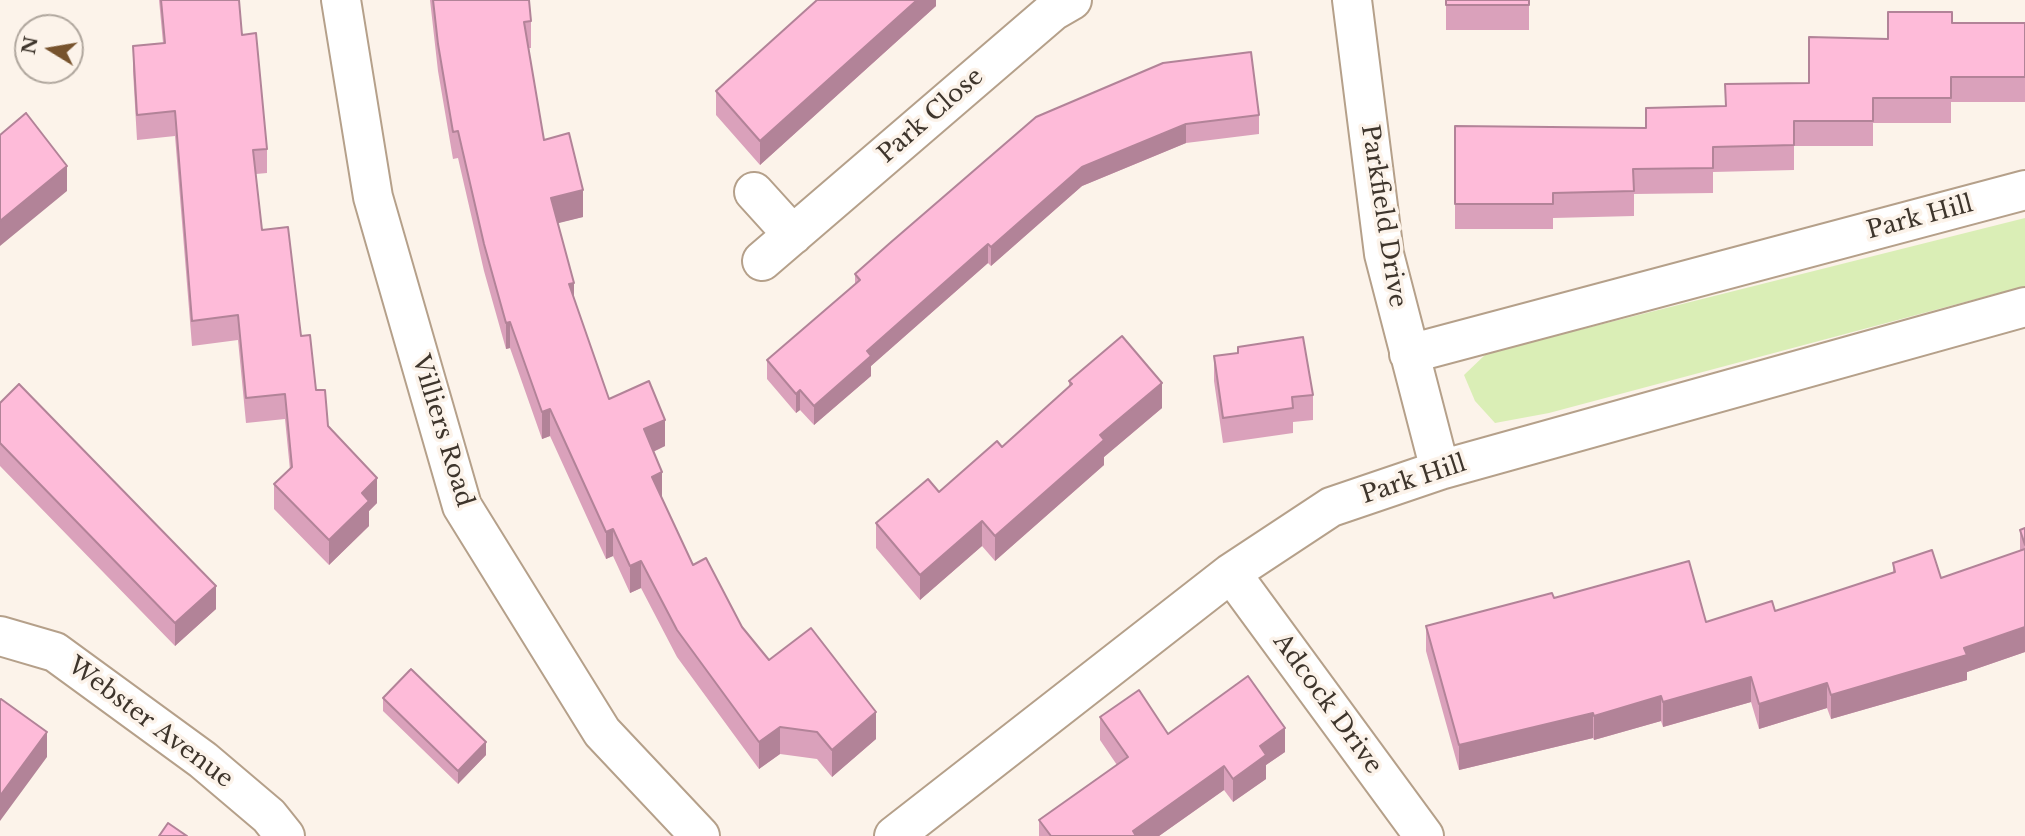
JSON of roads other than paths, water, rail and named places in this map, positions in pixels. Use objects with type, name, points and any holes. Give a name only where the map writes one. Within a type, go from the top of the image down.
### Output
[{"type":"street","name":"Villiers Road","points":[[341,0],[373,197],[462,506],[602,732],[700,836]]},
{"type":"street","name":"Park Close","points":[[762,261],[1054,11],[1072,0]]},
{"type":"street","name":"Parkfield Drive","points":[[1352,0],[1384,254],[1440,470]]},
{"type":"street","name":"Park Hill","points":[[1409,354],[2025,190]]},
{"type":"street","points":[[754,192],[793,234]]},
{"type":"street","name":"Park Hill","points":[[894,836],[1231,573],[1331,507],[1440,470],[2025,307]]},
{"type":"street","name":"Adcock Drive","points":[[1231,573],[1424,836]]},
{"type":"street","name":"Webster Avenue","points":[[0,636],[55,652],[203,760],[269,816],[285,836]]}]
